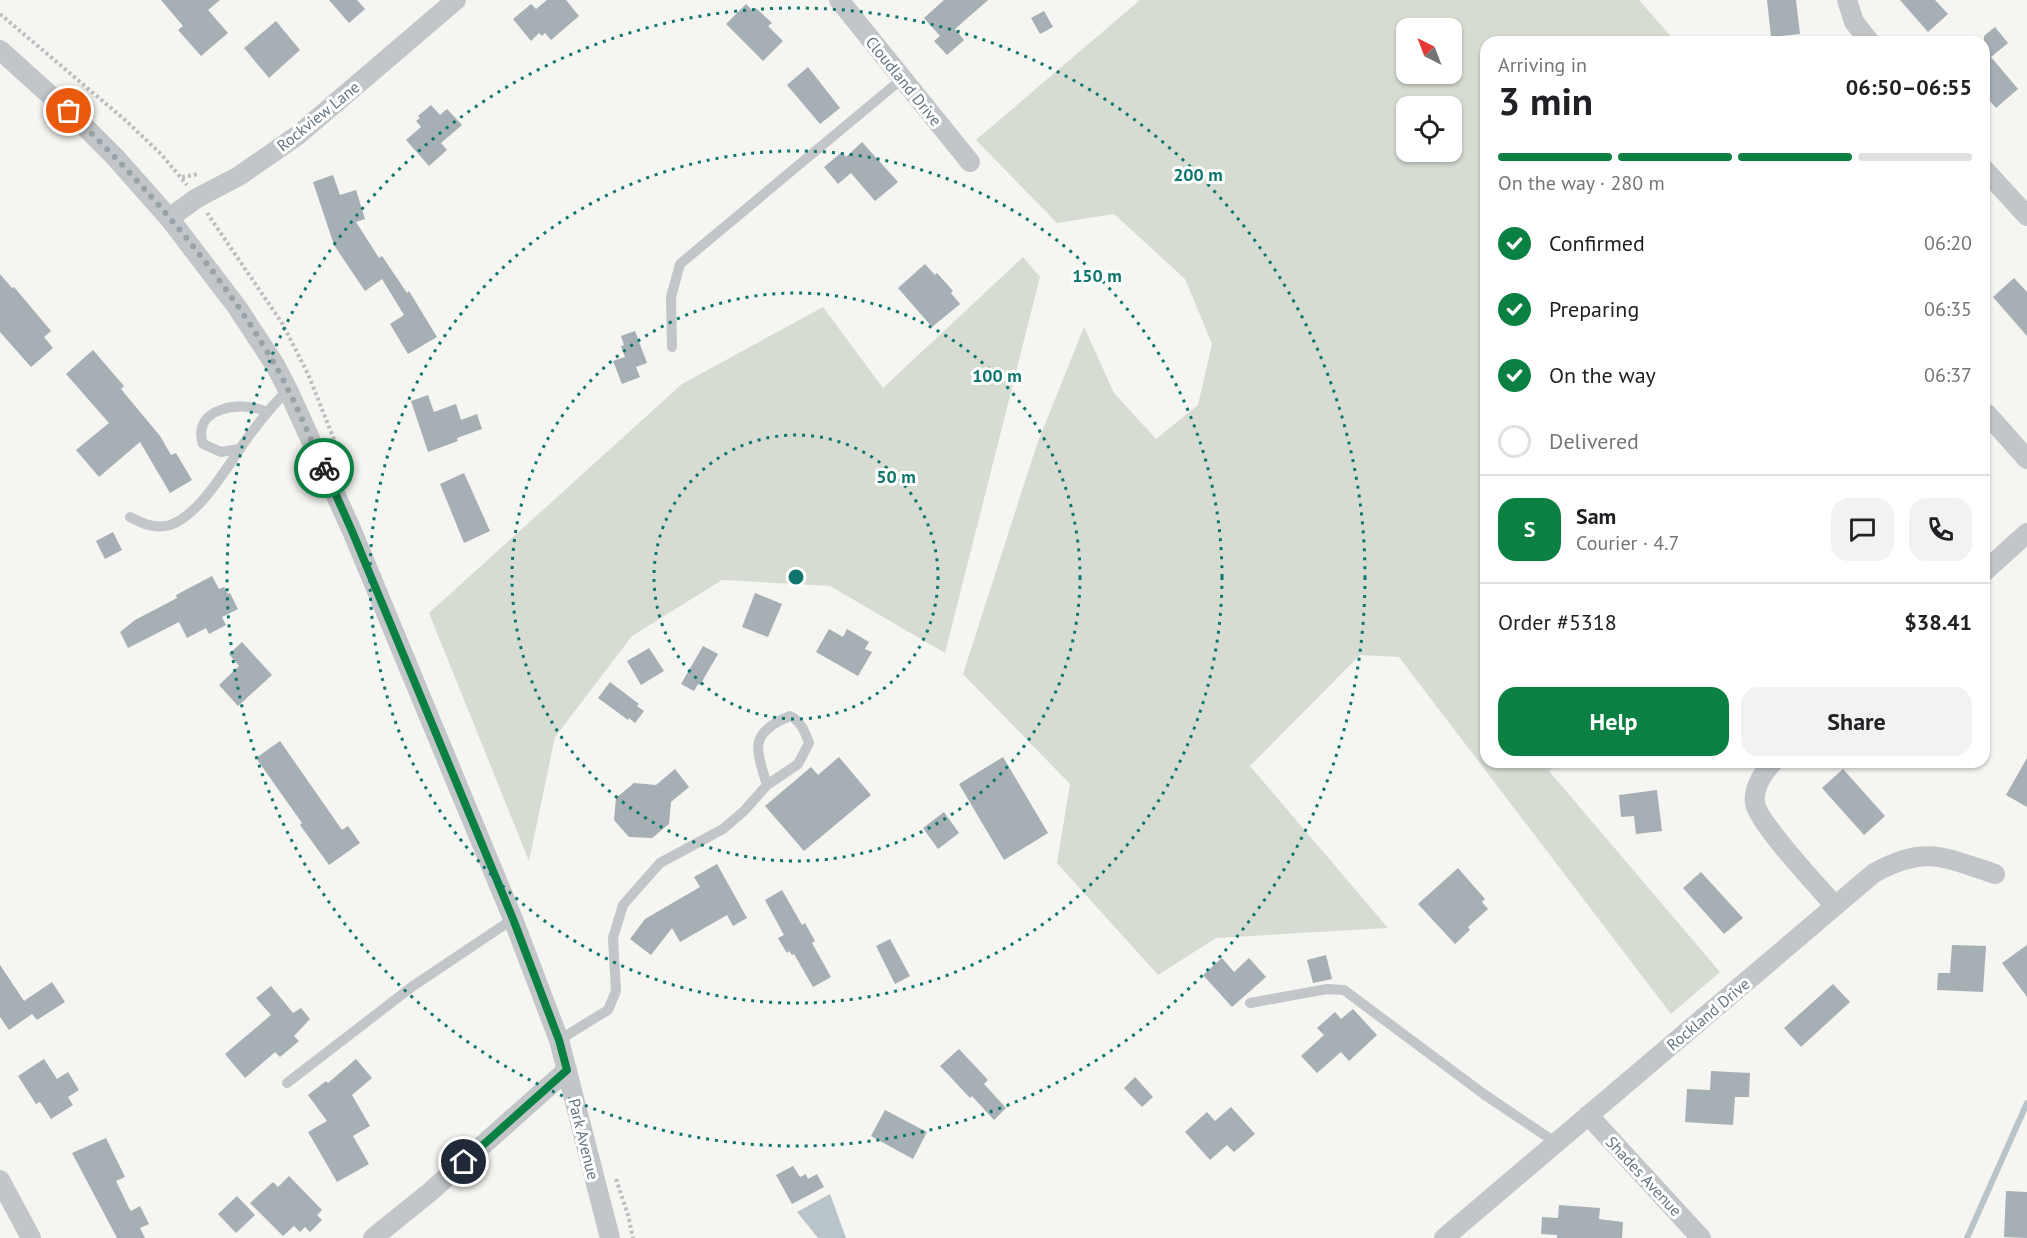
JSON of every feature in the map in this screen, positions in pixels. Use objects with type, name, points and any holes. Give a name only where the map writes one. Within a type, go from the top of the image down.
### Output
[{"type":"street","name":"Rockview Lane","points":[[169,218],[197,198],[239,176],[298,135],[456,0]]},
{"type":"street","name":"Cloudland Drive","points":[[838,0],[969,162]]},
{"type":"street","points":[[1847,0],[1854,22],[1865,36]]},
{"type":"street","name":"Park Avenue","points":[[0,50],[82,124],[115,157],[169,218],[237,307],[275,365],[288,390],[352,531],[513,919],[559,1040],[610,1238]]},
{"type":"street","points":[[1990,176],[2027,216]]},
{"type":"street","points":[[1990,417],[2027,459]]},
{"type":"street","points":[[1990,567],[2027,533]]},
{"type":"street","points":[[1769,768],[1757,784],[1755,803],[1763,821],[1834,905]]},
{"type":"street","name":"Rockland Drive","points":[[1444,1238],[1874,873],[1895,861],[1917,856],[1940,856],[1995,874]]},
{"type":"street","points":[[373,1238],[430,1192],[567,1070]]},
{"type":"street","name":"Shades Avenue","points":[[1588,1115],[1701,1238]]},
{"type":"street","points":[[0,1180],[31,1238]]},
{"type":"lane","points":[[672,347],[671,297],[680,264],[903,78]]},
{"type":"lane","points":[[130,517],[148,526],[171,525],[192,510],[218,480],[267,412],[288,390]]},
{"type":"lane","points":[[239,449],[221,452],[203,444],[199,432],[203,423],[213,413],[242,406],[257,407],[267,412]]},
{"type":"lane","points":[[559,1040],[608,1010],[616,991],[613,938],[623,905],[660,863],[723,829],[744,811],[767,785],[798,764],[809,743],[805,730],[790,716],[775,722],[759,739],[757,752],[767,785]]},
{"type":"lane","points":[[287,1083],[413,986],[513,919]]},
{"type":"lane","points":[[1250,1003],[1327,988],[1344,990],[1485,1095],[1555,1142]]},
{"type":"shaded area","points":[[1140,0],[1639,0],[1671,36],[1480,36],[1480,763],[1399,657],[1360,655],[1250,766],[1388,928],[1216,938],[1158,975],[1057,863],[1070,784],[963,674],[1037,444],[1084,327],[1114,393],[1156,439],[1198,405],[1212,344],[1185,279],[1114,214],[1057,223],[976,140]]},
{"type":"shaded area","points":[[1023,257],[1040,277],[945,653],[830,586],[722,580],[632,636],[555,737],[529,861],[429,613],[682,384],[823,307],[883,388]]},
{"type":"shaded area","points":[[1484,768],[1552,768],[1549,771],[1720,972],[1671,1014]]},
{"type":"shaded area","points":[[830,1194],[846,1238],[818,1238],[797,1212]]},
{"type":"building","points":[[161,0],[220,0],[208,10],[228,33],[201,56],[178,30],[183,26]]},
{"type":"building","points":[[329,0],[357,0],[365,9],[349,23]]},
{"type":"building","points":[[547,0],[566,0],[579,16],[551,40],[545,33],[542,36],[539,33],[531,41],[513,19],[531,4],[536,9]]},
{"type":"building","points":[[944,0],[988,0],[955,29],[964,40],[947,55],[934,41],[940,36],[924,18]]},
{"type":"building","points":[[1767,0],[1796,0],[1800,34],[1771,36]]},
{"type":"building","points":[[1900,0],[1935,0],[1948,14],[1928,32]]},
{"type":"building","points":[[746,4],[753,11],[756,8],[772,23],[768,26],[783,41],[763,61],[726,24]]},
{"type":"building","points":[[1044,11],[1053,27],[1040,34],[1031,18]]},
{"type":"building","points":[[276,21],[300,50],[269,78],[244,48]]},
{"type":"building","points":[[1995,27],[2008,43],[1991,57],[2018,89],[1996,108],[1990,101],[1990,36],[1984,36]]},
{"type":"building","points":[[808,67],[840,108],[820,124],[787,85]]},
{"type":"building","points":[[431,105],[440,115],[447,109],[462,125],[441,143],[447,150],[429,166],[406,140],[421,127],[416,121],[420,118],[418,116]]},
{"type":"building","points":[[862,142],[898,182],[875,201],[851,173],[838,184],[824,167],[842,152],[846,157]]},
{"type":"building","points":[[333,175],[340,195],[356,190],[365,219],[356,222],[379,258],[382,256],[407,293],[409,291],[437,337],[408,354],[390,324],[404,315],[382,279],[365,291],[334,245],[313,182]]},
{"type":"building","points":[[925,264],[935,275],[937,273],[953,291],[951,293],[960,304],[932,327],[898,288]]},
{"type":"building","points":[[0,274],[51,331],[44,337],[53,348],[31,367],[0,332]]},
{"type":"building","points":[[2014,278],[2027,292],[2027,336],[1993,297]]},
{"type":"building","points":[[635,331],[647,363],[636,367],[640,377],[622,384],[613,361],[625,357],[621,346],[624,345],[621,336]]},
{"type":"building","points":[[93,350],[124,386],[121,389],[160,436],[171,455],[176,453],[192,480],[170,493],[140,442],[99,477],[76,450],[109,423],[66,374]]},
{"type":"building","points":[[428,395],[434,412],[456,404],[461,420],[477,414],[482,429],[428,452],[411,401]]},
{"type":"building","points":[[464,473],[490,531],[464,543],[440,484]]},
{"type":"building","points":[[113,532],[122,550],[105,559],[96,541]]},
{"type":"building","points":[[212,576],[219,589],[224,587],[228,594],[230,593],[238,609],[222,617],[226,625],[209,634],[206,628],[187,638],[179,622],[128,648],[120,632],[135,620],[177,598],[176,595]]},
{"type":"building","points":[[755,593],[782,604],[768,637],[742,627]]},
{"type":"building","points":[[829,629],[843,637],[847,629],[869,642],[865,649],[872,652],[858,676],[816,652]]},
{"type":"building","points":[[242,642],[272,675],[238,706],[219,685],[239,666],[229,654]]},
{"type":"building","points":[[703,646],[718,654],[694,691],[681,684]]},
{"type":"building","points":[[649,648],[664,671],[641,685],[627,661]]},
{"type":"building","points":[[610,682],[639,704],[637,706],[644,711],[635,723],[598,698]]},
{"type":"building","points":[[280,741],[342,830],[348,826],[360,843],[329,865],[256,758]]},
{"type":"building","points":[[839,757],[871,795],[804,851],[765,806],[811,767],[818,775]]},
{"type":"building","points":[[1003,757],[1048,833],[1004,860],[959,784]]},
{"type":"building","points":[[2027,758],[2027,807],[2006,795]]},
{"type":"building","points":[[675,769],[689,787],[671,802],[669,824],[652,838],[629,837],[614,820],[616,798],[634,783],[656,785]]},
{"type":"building","points":[[1843,769],[1885,816],[1864,835],[1822,788]]},
{"type":"building","points":[[1657,790],[1662,831],[1636,834],[1634,816],[1621,817],[1619,795]]},
{"type":"building","points":[[944,812],[959,833],[938,849],[923,828]]},
{"type":"building","points":[[717,864],[747,918],[733,926],[727,915],[680,942],[672,928],[651,955],[630,939],[645,919],[700,887],[694,877]]},
{"type":"building","points":[[1458,868],[1485,899],[1482,902],[1488,909],[1468,927],[1470,930],[1455,944],[1418,904]]},
{"type":"building","points":[[1701,872],[1743,918],[1724,934],[1683,888]]},
{"type":"building","points":[[782,890],[802,925],[805,923],[815,941],[812,943],[831,977],[813,987],[794,954],[792,955],[789,951],[787,953],[778,938],[784,935],[765,900]]},
{"type":"building","points":[[890,939],[910,976],[895,984],[876,946]]},
{"type":"building","points":[[1952,945],[1986,946],[1983,992],[1937,990],[1938,973],[1950,973]]},
{"type":"building","points":[[2027,945],[2027,997],[2002,963]]},
{"type":"building","points":[[1326,955],[1332,979],[1313,983],[1307,960]]},
{"type":"building","points":[[1222,958],[1234,972],[1249,958],[1266,977],[1232,1007],[1203,975]]},
{"type":"building","points":[[0,965],[24,1001],[52,982],[65,1002],[37,1020],[32,1014],[9,1030],[0,1017]]},
{"type":"building","points":[[1833,984],[1850,1002],[1801,1047],[1784,1028]]},
{"type":"building","points":[[271,986],[293,1013],[301,1008],[310,1019],[294,1036],[299,1041],[280,1057],[275,1052],[245,1078],[225,1054],[271,1015],[256,998]]},
{"type":"building","points":[[1353,1009],[1377,1035],[1349,1061],[1341,1052],[1317,1073],[1301,1056],[1324,1035],[1317,1028],[1335,1012],[1341,1019]]},
{"type":"building","points":[[959,1049],[988,1080],[984,1084],[1006,1108],[994,1120],[940,1066]]},
{"type":"building","points":[[44,1059],[57,1079],[68,1072],[79,1090],[68,1097],[73,1105],[51,1119],[40,1102],[36,1104],[18,1076]]},
{"type":"building","points":[[356,1059],[372,1078],[352,1095],[370,1126],[353,1136],[369,1164],[337,1182],[308,1132],[327,1121],[308,1095],[326,1081],[328,1083]]},
{"type":"building","points":[[1711,1071],[1750,1073],[1749,1097],[1735,1097],[1733,1125],[1685,1122],[1687,1089],[1710,1090]]},
{"type":"building","points":[[1135,1077],[1153,1097],[1142,1107],[1124,1088]]},
{"type":"building","points":[[1231,1107],[1255,1134],[1234,1152],[1227,1145],[1210,1160],[1185,1132],[1207,1112],[1215,1121]]},
{"type":"building","points":[[885,1110],[927,1132],[913,1159],[871,1136]]},
{"type":"building","points":[[106,1138],[125,1177],[116,1181],[129,1208],[131,1211],[140,1206],[149,1224],[140,1228],[145,1238],[117,1238],[72,1153]]},
{"type":"building","points":[[793,1166],[800,1177],[806,1174],[808,1179],[817,1174],[824,1187],[792,1204],[776,1175]]},
{"type":"building","points":[[289,1176],[322,1210],[317,1215],[322,1220],[310,1232],[305,1227],[300,1232],[294,1226],[283,1236],[250,1203],[273,1182],[278,1187]]},
{"type":"building","points":[[2006,1191],[2027,1192],[2027,1238],[2004,1237]]},
{"type":"building","points":[[237,1196],[255,1215],[236,1233],[218,1214]]},
{"type":"building","points":[[1559,1205],[1600,1208],[1599,1219],[1623,1222],[1622,1238],[1557,1238],[1557,1235],[1541,1234],[1542,1217],[1558,1218]]},
{"type":"waterway","points":[[1967,1238],[2027,1103]]},
{"type":"way so far","points":[[69,111],[115,157],[169,218],[237,307],[275,365],[324,468]]},
{"type":"route","points":[[324,468],[513,919],[559,1040],[567,1070],[464,1162]]}]
